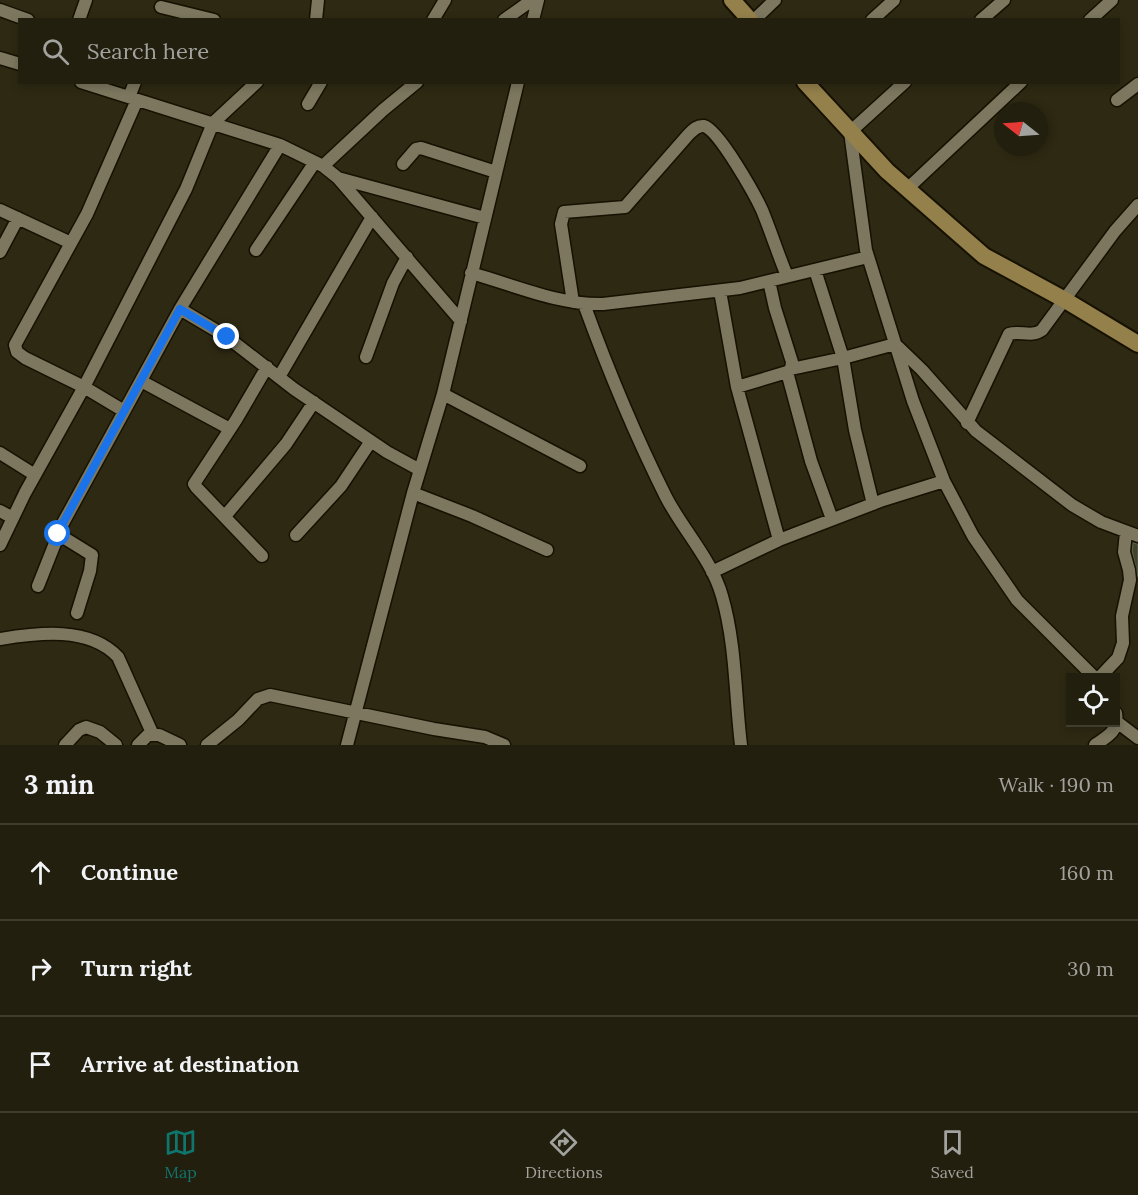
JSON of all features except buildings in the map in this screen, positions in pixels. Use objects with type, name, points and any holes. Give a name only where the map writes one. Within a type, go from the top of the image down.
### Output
[{"type":"street","points":[[80,18],[86,0]]},
{"type":"street","points":[[316,18],[318,0]]},
{"type":"street","points":[[434,18],[445,0]]},
{"type":"street","points":[[507,18],[532,0]]},
{"type":"street","points":[[532,0],[533,18]]},
{"type":"street","points":[[732,0],[750,18]]},
{"type":"street","points":[[754,18],[775,0]]},
{"type":"street","points":[[874,18],[894,0]]},
{"type":"street","points":[[983,18],[1004,0]]},
{"type":"street","points":[[1092,18],[1112,0]]},
{"type":"street","points":[[160,9],[204,18]]},
{"type":"street","points":[[0,10],[22,18]]},
{"type":"street","points":[[0,58],[18,63]]},
{"type":"street","points":[[88,84],[280,145],[319,164],[338,178],[461,321]]},
{"type":"street","points":[[124,411],[84,387],[25,358],[17,352],[15,345],[87,214],[133,98],[135,84]]},
{"type":"street","points":[[0,544],[186,189],[213,123],[255,84]]},
{"type":"street","points":[[308,104],[320,84]]},
{"type":"street","points":[[256,250],[319,164],[410,84]]},
{"type":"street","points":[[347,745],[413,492],[443,394],[518,84]]},
{"type":"street","points":[[808,84],[887,171],[984,256],[1065,300],[1133,342]]},
{"type":"street","points":[[850,132],[903,84]]},
{"type":"street","points":[[907,189],[1019,84]]},
{"type":"street","points":[[1117,100],[1138,84]]},
{"type":"street","points":[[741,742],[731,642],[722,595],[712,572],[666,497],[578,303],[561,224],[564,212],[625,207],[688,135],[697,127],[703,126],[722,143],[748,183],[762,211],[787,276]]},
{"type":"street","points":[[850,132],[868,257],[913,401],[944,481],[973,536],[1017,600],[1092,673]]},
{"type":"street","points":[[38,586],[63,523],[124,411],[180,309],[280,145]]},
{"type":"street","points":[[403,164],[416,149],[421,148],[496,172]]},
{"type":"street","points":[[338,178],[485,218]]},
{"type":"street","points":[[967,423],[1009,334],[1013,332],[1036,334],[1042,330],[1115,231],[1138,205]]},
{"type":"street","points":[[0,210],[71,243]]},
{"type":"street","points":[[279,377],[372,217]]},
{"type":"street","points":[[0,252],[18,218]]},
{"type":"street","points":[[366,357],[393,283],[407,257]]},
{"type":"street","points":[[471,273],[578,303],[603,304],[720,291],[868,257]]},
{"type":"street","points":[[815,270],[843,358],[855,430],[873,504]]},
{"type":"street","points":[[769,281],[792,362],[789,371],[811,461],[832,519]]},
{"type":"street","points":[[720,291],[737,387],[779,540]]},
{"type":"street","points":[[180,309],[227,337],[279,377],[371,441],[420,470]]},
{"type":"street","points":[[737,387],[895,344]]},
{"type":"street","points":[[895,344],[922,370],[967,423],[1072,505],[1101,522],[1128,532],[1124,552],[1130,580],[1122,616],[1123,642],[1118,658],[1102,673]]},
{"type":"street","points":[[262,556],[194,484],[267,367]]},
{"type":"street","points":[[141,381],[230,429]]},
{"type":"street","points":[[443,394],[580,466]]},
{"type":"street","points":[[225,516],[278,453],[314,402]]},
{"type":"street","points":[[296,535],[341,486],[371,441]]},
{"type":"street","points":[[0,453],[35,476]]},
{"type":"street","points":[[712,572],[779,540],[832,519],[944,481]]},
{"type":"street","points":[[413,492],[547,550]]},
{"type":"street","points":[[0,511],[13,518]]},
{"type":"street","points":[[58,534],[92,555],[90,571],[77,613]]},
{"type":"street","points":[[0,639],[54,634],[100,642],[118,657],[153,735]]},
{"type":"street","points":[[207,745],[264,695],[485,737],[504,745]]},
{"type":"street","points":[[1120,721],[1138,738]]},
{"type":"street","points":[[65,745],[79,730],[86,727],[100,732],[116,745]]},
{"type":"street","points":[[1095,745],[1113,732],[1114,727]]},
{"type":"street","points":[[138,745],[148,735],[165,738],[180,745]]},
{"type":"route","points":[[58,534],[180,309],[227,337]]}]
